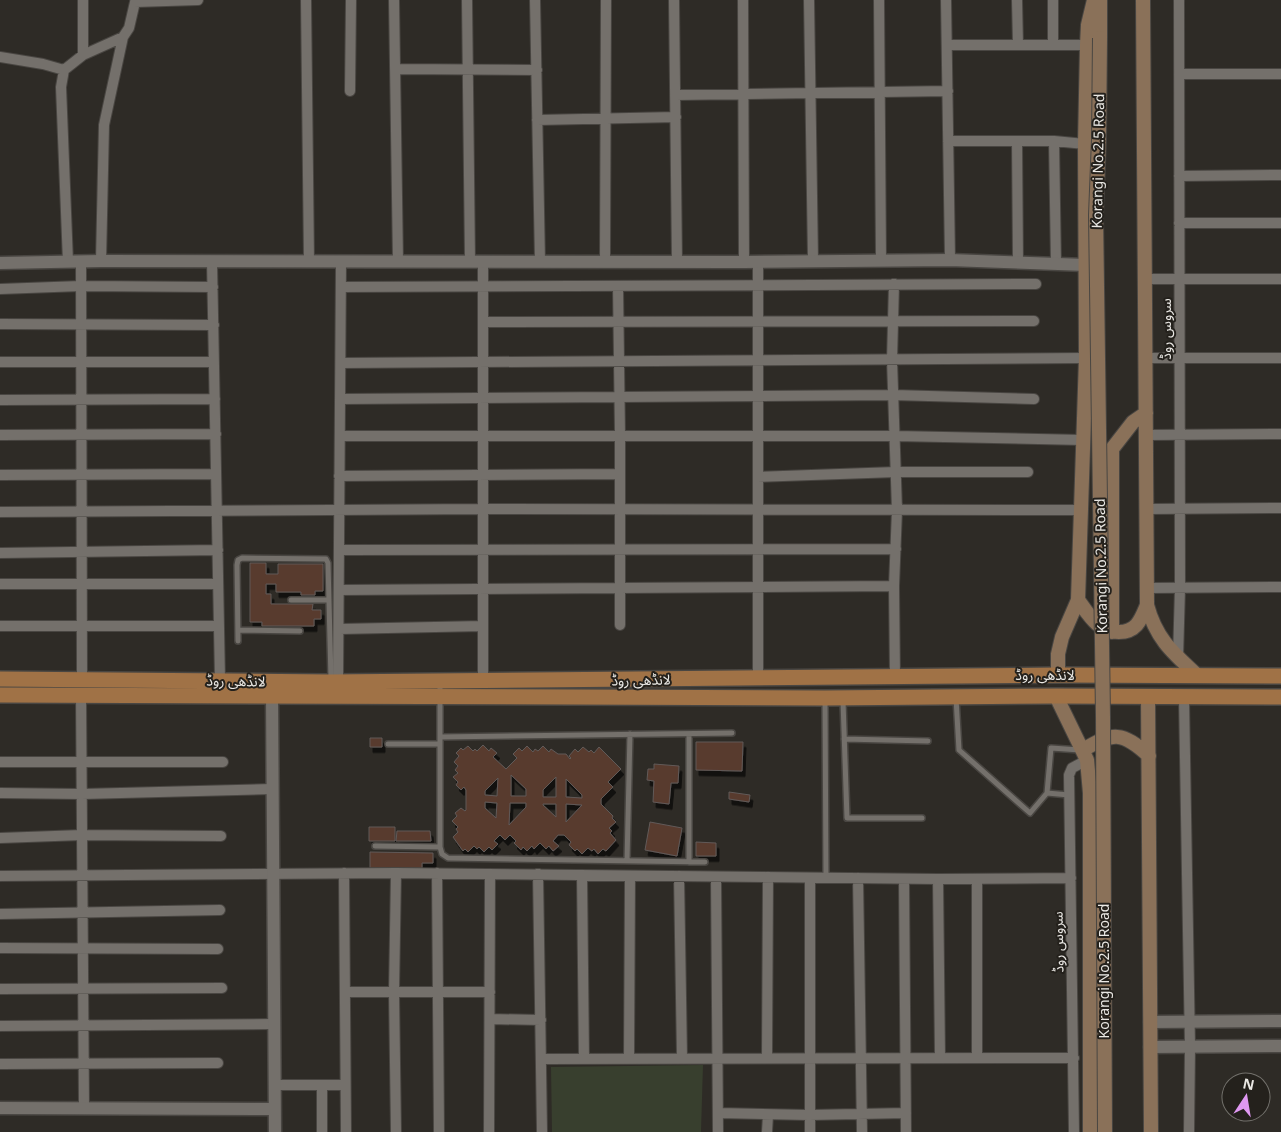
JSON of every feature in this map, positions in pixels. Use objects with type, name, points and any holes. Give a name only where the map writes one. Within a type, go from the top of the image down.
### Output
[{"type":"main road","points":[[1058,675],[1058,654],[1062,637],[1078,600],[1086,358],[1085,144],[1087,45],[1088,25],[1094,0]]},
{"type":"main road","name":"Korangi No.2.5 Road","points":[[1100,0],[1099,139],[1096,215],[1103,716],[1104,1132]]},
{"type":"main road","points":[[1143,0],[1147,605],[1151,620],[1167,647],[1198,676]]},
{"type":"main road","points":[[1112,632],[1112,449],[1132,422],[1146,413]]},
{"type":"main road","points":[[1078,600],[1096,624],[1112,632],[1126,632],[1135,628],[1141,620],[1147,605]]},
{"type":"main road","name":"لانڈھی روڈ","points":[[0,695],[272,696],[440,689],[483,681],[1058,675],[1281,676]]},
{"type":"main road","name":"لانڈھی روڈ","points":[[0,679],[335,682],[440,689],[826,698],[1281,697]]},
{"type":"main road","points":[[1056,696],[1085,755],[1090,793],[1090,1132]]},
{"type":"main road","points":[[1148,696],[1151,1132]]},
{"type":"main road","points":[[1085,755],[1100,740],[1109,737],[1119,737],[1135,743],[1149,756]]},
{"type":"street","points":[[83,0],[84,55]]},
{"type":"street","points":[[101,262],[104,125],[123,37],[129,28],[135,1],[198,0]]},
{"type":"street","points":[[306,0],[309,262]]},
{"type":"street","points":[[350,91],[351,0]]},
{"type":"street","points":[[394,0],[398,262]]},
{"type":"street","points":[[467,0],[476,262],[483,287],[483,681]]},
{"type":"street","points":[[535,0],[540,262]]},
{"type":"street","points":[[605,262],[606,0]]},
{"type":"street","points":[[674,0],[677,262]]},
{"type":"street","points":[[742,0],[744,262]]},
{"type":"street","points":[[809,0],[813,262]]},
{"type":"street","points":[[879,0],[882,261]]},
{"type":"street","points":[[946,0],[950,260]]},
{"type":"street","points":[[1017,0],[1018,45]]},
{"type":"street","points":[[1052,45],[1053,0]]},
{"type":"street","name":"سروس روڈ","points":[[1178,658],[1180,588],[1179,0]]},
{"type":"street","points":[[68,262],[61,87],[64,70],[84,55],[123,37]]},
{"type":"street","points":[[947,45],[1087,45]]},
{"type":"street","points":[[0,57],[43,64],[64,70]]},
{"type":"street","points":[[395,69],[537,70]]},
{"type":"street","points":[[1179,74],[1281,74]]},
{"type":"street","points":[[675,95],[948,91]]},
{"type":"street","points":[[538,120],[676,117]]},
{"type":"street","points":[[948,140],[1054,141],[1085,144]]},
{"type":"street","points":[[1017,141],[1018,263]]},
{"type":"street","points":[[1054,141],[1056,264]]},
{"type":"street","points":[[1179,176],[1281,175]]},
{"type":"street","points":[[1179,223],[1281,223]]},
{"type":"street","points":[[0,263],[813,262],[950,260],[1086,265]]},
{"type":"street","points":[[81,262],[82,679]]},
{"type":"street","points":[[212,262],[220,680]]},
{"type":"street","points":[[335,682],[334,655],[339,629],[341,262]]},
{"type":"street","points":[[758,262],[758,679]]},
{"type":"street","points":[[1146,279],[1281,279]]},
{"type":"street","points":[[894,284],[892,360],[897,510],[894,586],[895,678]]},
{"type":"street","points":[[341,287],[1036,284]]},
{"type":"street","points":[[0,289],[81,286],[213,287]]},
{"type":"street","points":[[618,286],[620,625]]},
{"type":"street","points":[[483,322],[1034,321]]},
{"type":"street","points":[[0,324],[214,325]]},
{"type":"street","points":[[341,362],[1086,358]]},
{"type":"street","points":[[1146,358],[1281,358]]},
{"type":"street","points":[[0,362],[214,362]]},
{"type":"street","points":[[340,399],[893,395],[1034,399]]},
{"type":"street","points":[[0,400],[215,399]]},
{"type":"street","points":[[0,435],[216,434]]},
{"type":"street","points":[[1147,435],[1281,434]]},
{"type":"street","points":[[340,436],[895,436],[1083,440]]},
{"type":"street","points":[[758,477],[896,472],[1028,472]]},
{"type":"street","points":[[0,475],[216,474]]},
{"type":"street","points":[[340,476],[620,474]]},
{"type":"street","points":[[1147,509],[1281,508]]},
{"type":"street","points":[[0,512],[483,509],[758,511],[1081,510]]},
{"type":"street","points":[[339,550],[896,549]]},
{"type":"street","points":[[0,553],[218,550]]},
{"type":"street","points":[[0,584],[218,584]]},
{"type":"street","points":[[339,590],[894,586]]},
{"type":"street","points":[[1148,588],[1281,587]]},
{"type":"street","points":[[0,626],[219,626]]},
{"type":"street","points":[[339,629],[483,626]]},
{"type":"street","points":[[81,695],[84,1107]]},
{"type":"street","points":[[272,696],[275,1132]]},
{"type":"street","points":[[1184,698],[1190,1047],[1189,1132]]},
{"type":"street","name":"سروس روڈ","points":[[1074,1132],[1069,775],[1072,768],[1085,755]]},
{"type":"street","points":[[0,762],[222,762]]},
{"type":"street","points":[[0,793],[82,794],[272,789]]},
{"type":"street","points":[[0,838],[221,836]]},
{"type":"street","points":[[0,876],[396,872],[810,878],[1071,878]]},
{"type":"street","points":[[396,872],[394,992],[396,1132]]},
{"type":"street","points":[[344,873],[346,1132]]},
{"type":"street","points":[[437,873],[439,1132]]},
{"type":"street","points":[[489,1132],[490,874]]},
{"type":"street","points":[[538,874],[542,1132]]},
{"type":"street","points":[[582,875],[584,1059]]},
{"type":"street","points":[[629,1059],[630,876]]},
{"type":"street","points":[[679,876],[682,1058]]},
{"type":"street","points":[[716,877],[718,1132]]},
{"type":"street","points":[[768,877],[768,1058]]},
{"type":"street","points":[[810,878],[810,1132]]},
{"type":"street","points":[[858,878],[862,1132]]},
{"type":"street","points":[[904,878],[906,1132]]},
{"type":"street","points":[[938,879],[940,1058]]},
{"type":"street","points":[[977,879],[978,1058]]},
{"type":"street","points":[[0,914],[220,910]]},
{"type":"street","points":[[0,948],[218,949]]},
{"type":"street","points":[[0,989],[222,988]]},
{"type":"street","points":[[345,992],[490,992]]},
{"type":"street","points":[[490,1019],[541,1020]]},
{"type":"street","points":[[1150,1022],[1281,1021]]},
{"type":"street","points":[[0,1026],[274,1024]]},
{"type":"street","points":[[1150,1047],[1281,1046]]},
{"type":"street","points":[[542,1059],[1074,1058]]},
{"type":"street","points":[[0,1064],[218,1062]]},
{"type":"street","points":[[274,1085],[345,1085]]},
{"type":"street","points":[[322,1085],[322,1132]]},
{"type":"street","points":[[0,1108],[274,1109]]},
{"type":"street","points":[[718,1113],[768,1115],[906,1113]]},
{"type":"street","points":[[767,1132],[768,1115]]},
{"type":"lane","points":[[238,641],[238,560],[242,558],[326,559],[328,563],[334,655]]},
{"type":"lane","points":[[291,600],[329,600]]},
{"type":"lane","points":[[238,630],[300,631]]},
{"type":"lane","points":[[440,689],[440,847],[442,854],[448,858],[705,862]]},
{"type":"lane","points":[[956,697],[959,750],[1030,813],[1047,793],[1052,748],[1085,755]]},
{"type":"lane","points":[[826,698],[826,878]]},
{"type":"lane","points":[[843,698],[847,818],[922,818]]},
{"type":"lane","points":[[440,737],[732,733]]},
{"type":"lane","points":[[627,861],[630,734]]},
{"type":"lane","points":[[688,734],[689,862]]},
{"type":"lane","points":[[844,739],[928,741]]},
{"type":"lane","points":[[388,744],[440,744]]},
{"type":"lane","points":[[1047,793],[1069,795]]},
{"type":"lane","points":[[375,846],[440,847]]},
{"type":"green space","points":[[703,1065],[701,1132],[552,1132],[551,1067]]},
{"type":"building","points":[[250,563],[266,563],[266,574],[278,574],[278,564],[323,564],[323,591],[315,591],[315,595],[301,595],[301,592],[276,592],[276,584],[266,584],[266,594],[271,594],[271,604],[313,604],[312,610],[321,610],[321,619],[314,619],[314,626],[262,626],[262,622],[250,622]]},
{"type":"building","points":[[370,738],[382,738],[382,747],[370,747]]},
{"type":"building","points":[[696,742],[743,742],[742,771],[696,770]]},
{"type":"building","points":[[483,745],[489,751],[491,748],[497,753],[493,757],[506,769],[517,758],[513,754],[519,748],[522,751],[527,746],[533,752],[535,749],[538,751],[543,746],[549,752],[551,749],[558,754],[566,754],[570,759],[569,756],[575,749],[578,752],[583,747],[589,752],[591,750],[594,753],[599,747],[621,769],[608,782],[613,787],[601,799],[601,804],[613,816],[612,818],[616,822],[609,828],[612,831],[610,833],[616,840],[606,851],[603,849],[598,854],[594,849],[592,851],[588,848],[582,854],[577,849],[575,851],[569,845],[571,842],[564,835],[558,835],[553,841],[559,846],[553,851],[549,846],[546,849],[540,843],[534,849],[532,846],[527,851],[523,847],[521,850],[514,843],[516,841],[510,835],[505,840],[500,835],[494,841],[498,844],[492,850],[489,847],[484,852],[479,847],[477,849],[474,846],[468,852],[465,849],[463,851],[453,837],[458,832],[456,829],[458,827],[452,821],[457,816],[455,813],[461,808],[466,810],[466,790],[464,787],[461,790],[456,785],[458,782],[453,777],[458,773],[455,770],[458,766],[454,762],[459,756],[456,753],[461,748],[463,750],[468,746],[473,751],[475,749],[477,751]],"holes":[[[511,775],[526,789],[526,796],[511,796]],[[556,777],[556,797],[543,797],[543,790]],[[498,778],[497,796],[485,795],[485,791]],[[566,779],[582,795],[582,798],[566,797]],[[485,802],[497,803],[496,818],[485,808]],[[510,803],[526,803],[526,807],[509,825]],[[543,804],[556,804],[556,817],[543,805]],[[566,804],[582,805],[566,822]]]},
{"type":"building","points":[[654,764],[679,766],[678,783],[671,783],[669,804],[653,802],[654,781],[647,780],[648,769],[654,769]]},
{"type":"building","points":[[729,792],[750,795],[749,802],[729,799]]},
{"type":"building","points":[[650,822],[682,828],[677,856],[645,850]]},
{"type":"building","points":[[369,827],[395,827],[395,841],[369,841]]},
{"type":"building","points":[[397,831],[430,831],[431,841],[396,841]]},
{"type":"building","points":[[696,842],[716,843],[716,856],[696,856]]},
{"type":"building","points":[[370,852],[433,853],[433,863],[422,863],[422,868],[370,868]]}]
